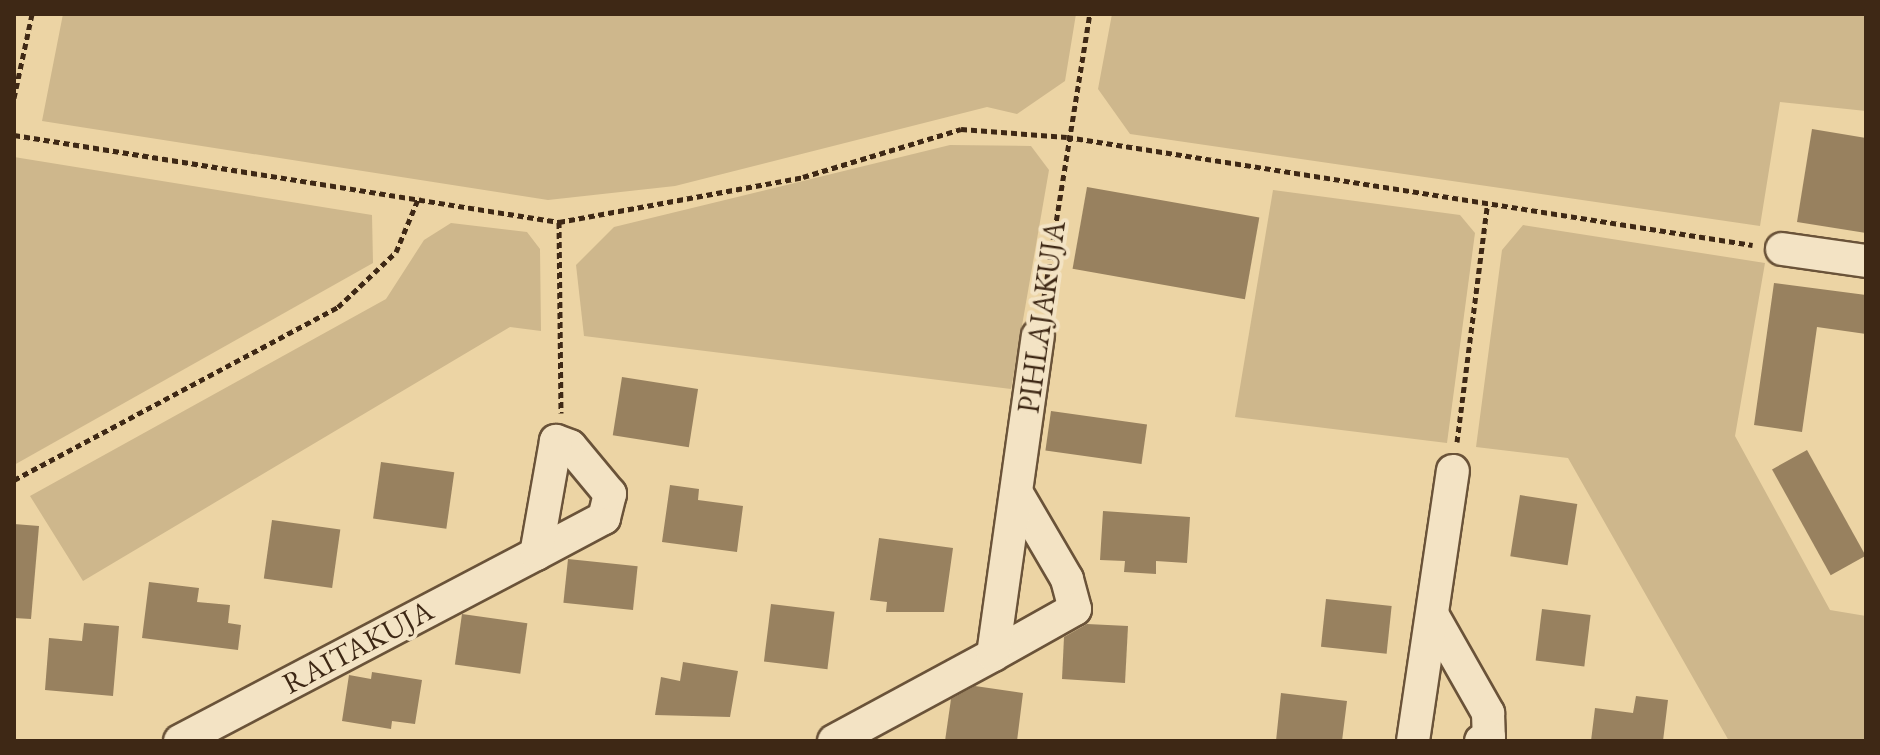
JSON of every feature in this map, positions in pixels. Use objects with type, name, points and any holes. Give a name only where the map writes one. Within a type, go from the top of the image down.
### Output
[{"type":"street","points":[[1782,249],[1866,261]]},
{"type":"street","name":"PIHLAJAKUJA","points":[[993,655],[1019,497],[1038,336]]},
{"type":"street","points":[[536,554],[556,441]]},
{"type":"street","name":"RAITAKUJA","points":[[180,741],[604,518],[610,494],[570,446],[556,441]]},
{"type":"street","points":[[1413,741],[1453,471]]},
{"type":"street","points":[[834,741],[1075,609],[1067,579],[1019,497]]},
{"type":"street","points":[[1433,616],[1488,713],[1489,737],[1481,741]]},
{"type":"path","points":[[14,98],[32,14]]},
{"type":"path","name":"PIHLAJAKUJA","points":[[1038,336],[1067,137],[1090,14]]},
{"type":"path","points":[[14,135],[419,197],[559,222],[803,177],[961,129],[1067,137],[1487,207],[1782,249]]},
{"type":"path","points":[[14,480],[338,307],[396,252],[419,197]]},
{"type":"path","points":[[1453,471],[1487,207]]},
{"type":"path","points":[[556,441],[559,222]]},
{"type":"shaded area","points":[[63,14],[1076,14],[1065,81],[1017,114],[987,107],[675,186],[548,200],[42,121]]},
{"type":"shaded area","points":[[1112,14],[1866,14],[1866,111],[1780,102],[1760,226],[1130,134],[1098,89]]},
{"type":"shaded area","points":[[950,145],[1031,146],[1049,170],[1011,389],[584,336],[576,265],[614,227]]},
{"type":"shaded area","points":[[14,157],[372,215],[373,263],[14,465]]},
{"type":"shaded area","points":[[1273,190],[1460,215],[1475,233],[1447,443],[1235,417]]},
{"type":"shaded area","points":[[451,223],[527,232],[540,249],[541,331],[510,327],[83,581],[30,496],[386,299],[424,240]]},
{"type":"shaded area","points":[[1523,225],[1765,263],[1735,436],[1830,610],[1866,616],[1866,741],[1729,741],[1568,458],[1476,447],[1502,250]]},
{"type":"building","points":[[1812,129],[1866,138],[1866,233],[1797,222]]},
{"type":"building","points":[[1087,187],[1259,217],[1245,299],[1073,269]]},
{"type":"building","points":[[1774,283],[1866,295],[1866,334],[1817,327],[1802,432],[1754,425]]},
{"type":"building","points":[[622,377],[698,389],[689,447],[613,435]]},
{"type":"building","points":[[1051,411],[1147,424],[1141,464],[1045,451]]},
{"type":"building","points":[[1807,450],[1866,556],[1831,575],[1772,469]]},
{"type":"building","points":[[381,462],[454,472],[446,529],[373,518]]},
{"type":"building","points":[[670,485],[699,489],[698,500],[743,506],[737,552],[662,542]]},
{"type":"building","points":[[1520,495],[1577,504],[1568,565],[1510,556]]},
{"type":"building","points":[[1103,511],[1190,517],[1187,563],[1156,561],[1156,574],[1124,572],[1125,561],[1100,560]]},
{"type":"building","points":[[272,520],[340,530],[332,588],[264,578]]},
{"type":"building","points":[[14,524],[39,526],[31,619],[14,618]]},
{"type":"building","points":[[879,538],[953,548],[944,612],[886,612],[887,602],[870,600]]},
{"type":"building","points":[[568,559],[638,566],[633,610],[563,603]]},
{"type":"building","points":[[149,582],[199,588],[197,602],[230,605],[228,623],[241,625],[238,650],[142,638]]},
{"type":"building","points":[[1326,599],[1392,606],[1387,654],[1321,647]]},
{"type":"building","points":[[771,604],[835,612],[827,669],[764,662]]},
{"type":"building","points":[[1542,609],[1591,615],[1584,667],[1536,661]]},
{"type":"building","points":[[462,614],[527,623],[520,674],[455,665]]},
{"type":"building","points":[[84,623],[119,626],[113,696],[45,690],[49,638],[82,641]]},
{"type":"building","points":[[1087,624],[1128,626],[1125,683],[1062,679],[1064,637]]},
{"type":"building","points":[[683,662],[738,671],[730,717],[655,715],[661,677],[680,681]]},
{"type":"building","points":[[372,672],[422,680],[415,724],[392,721],[391,729],[342,721],[349,675],[371,679]]},
{"type":"building","points":[[975,686],[1023,693],[1017,741],[945,741],[951,699]]},
{"type":"building","points":[[1281,693],[1347,701],[1342,741],[1276,741]]},
{"type":"building","points":[[1636,696],[1668,700],[1663,741],[1591,741],[1595,708],[1633,713]]}]
